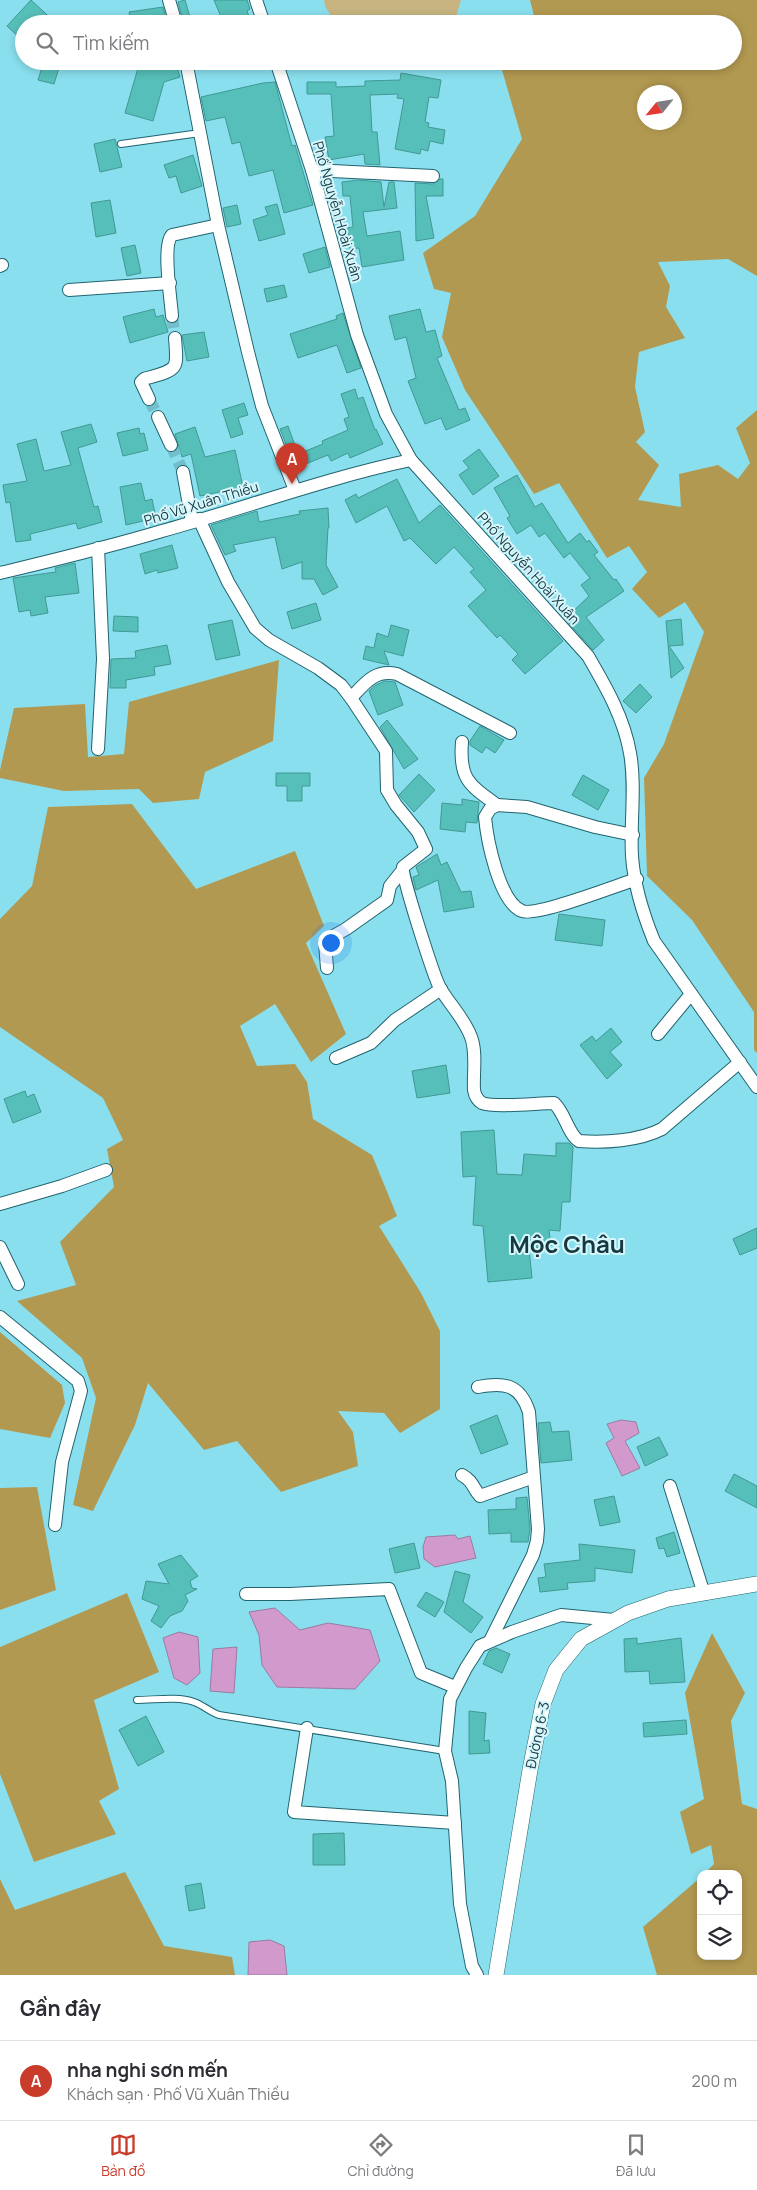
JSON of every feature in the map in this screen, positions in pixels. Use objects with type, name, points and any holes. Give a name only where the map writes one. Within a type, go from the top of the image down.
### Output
[{"type":"street","points":[[169,0],[173,15]]},
{"type":"street","points":[[256,0],[261,15]]},
{"type":"street","points":[[188,70],[218,225],[262,406],[295,490]]},
{"type":"street","name":"Phố Nguyễn Hoài Xuân","points":[[279,70],[312,170],[357,335],[386,414],[411,460],[588,656],[606,686],[620,717],[630,754],[632,856],[644,916],[654,941],[757,1087]]},
{"type":"street","points":[[312,170],[433,176]]},
{"type":"street","points":[[172,316],[167,252],[169,238],[172,235],[218,225]]},
{"type":"street","points":[[70,290],[170,283]]},
{"type":"street","points":[[149,399],[141,382],[144,378],[170,371],[174,368],[176,364],[175,338]]},
{"type":"street","points":[[158,417],[171,446]]},
{"type":"street","name":"Phố Vũ Xuân Thiều","points":[[0,573],[98,548],[363,470],[411,460]]},
{"type":"street","points":[[183,472],[196,520],[228,582],[255,628],[269,640],[318,668],[341,684],[386,751],[387,790],[426,845],[426,849],[407,863],[393,880],[387,900],[330,938],[326,943],[327,968]]},
{"type":"street","points":[[98,548],[103,678],[98,749]]},
{"type":"street","points":[[351,698],[375,674],[384,672],[397,674],[510,733]]},
{"type":"street","points":[[462,742],[461,760],[464,777],[476,791],[497,805],[527,807],[633,835]]},
{"type":"street","points":[[497,805],[490,809],[485,817],[491,850],[508,898],[516,908],[523,912],[552,907],[637,879]]},
{"type":"street","points":[[402,871],[440,989],[456,1009],[471,1037],[474,1090],[475,1096],[479,1101],[494,1105],[554,1103],[565,1118],[574,1138],[579,1141],[607,1141],[652,1134],[662,1129],[740,1062]]},
{"type":"street","points":[[336,1058],[370,1043],[395,1020],[440,989]]},
{"type":"street","points":[[658,1034],[691,994]]},
{"type":"street","points":[[0,1204],[62,1186],[106,1170]]},
{"type":"street","points":[[0,1247],[18,1284]]},
{"type":"street","points":[[0,1316],[78,1381],[81,1392],[62,1462],[55,1525]]},
{"type":"street","points":[[478,1387],[497,1383],[506,1384],[514,1389],[526,1404],[538,1529],[537,1541],[532,1555],[490,1641]]},
{"type":"street","points":[[462,1475],[474,1483],[476,1492],[480,1496],[534,1477]]},
{"type":"street","points":[[670,1486],[705,1593]]},
{"type":"street","name":"Đường 6-3","points":[[496,1975],[530,1770],[543,1704],[556,1670],[581,1638],[614,1620],[668,1599],[757,1584]]},
{"type":"street","points":[[246,1594],[290,1594],[389,1589],[416,1666],[421,1673],[455,1687]]},
{"type":"street","points":[[478,1975],[472,1966],[460,1904],[452,1780],[445,1751],[450,1700],[455,1687],[480,1646],[490,1641],[561,1615],[614,1620]]},
{"type":"street","points":[[307,1728],[294,1812],[455,1824]]},
{"type":"lane","points":[[121,144],[200,133]]},
{"type":"lane","points":[[137,1700],[185,1700],[196,1703],[211,1713],[219,1715],[445,1751]]},
{"type":"shaded area","points":[[324,0],[461,0],[457,15],[330,15]]},
{"type":"shaded area","points":[[530,0],[757,0],[757,276],[728,259],[658,262],[670,286],[666,307],[685,338],[639,352],[635,387],[645,432],[636,442],[659,465],[638,500],[681,507],[679,474],[718,465],[738,479],[750,463],[736,428],[757,410],[757,1053],[754,1050],[754,1012],[692,920],[647,876],[644,778],[664,744],[704,632],[685,602],[659,618],[632,589],[647,572],[629,546],[607,558],[559,483],[534,494],[465,390],[442,337],[451,293],[434,289],[423,253],[475,216],[522,139],[502,70],[742,70],[742,15],[534,15]]},
{"type":"shaded area","points":[[279,660],[273,741],[205,772],[199,799],[153,803],[139,789],[64,791],[0,778],[0,770],[14,708],[85,704],[88,757],[124,754],[129,702]]},
{"type":"shaded area","points":[[132,804],[196,889],[295,851],[324,926],[306,943],[346,1034],[311,1062],[275,1004],[240,1026],[257,1066],[295,1064],[307,1082],[313,1119],[372,1155],[397,1216],[379,1226],[421,1293],[440,1331],[440,1409],[400,1433],[384,1413],[338,1411],[353,1432],[358,1466],[281,1492],[237,1441],[204,1450],[148,1383],[135,1425],[93,1511],[73,1505],[96,1398],[82,1358],[17,1301],[76,1285],[60,1242],[114,1187],[107,1149],[123,1140],[103,1098],[0,1027],[0,919],[32,886],[48,807]]},
{"type":"shaded area","points":[[0,1332],[62,1385],[65,1403],[50,1438],[0,1429]]},
{"type":"shaded area","points":[[621,1420],[636,1422],[639,1433],[625,1441],[640,1468],[622,1476],[606,1443],[614,1438],[607,1424]]},
{"type":"shaded area","points":[[37,1487],[56,1590],[0,1610],[0,1488]]},
{"type":"shaded area","points":[[455,1535],[458,1539],[470,1536],[476,1558],[435,1567],[424,1559],[423,1547],[426,1537]]},
{"type":"shaded area","points":[[127,1593],[159,1672],[94,1700],[119,1789],[99,1801],[116,1834],[34,1862],[0,1774],[0,1647]]},
{"type":"shaded area","points":[[275,1608],[300,1630],[328,1623],[370,1630],[380,1661],[355,1689],[277,1687],[262,1665],[259,1635],[249,1612]]},
{"type":"shaded area","points":[[179,1632],[198,1637],[200,1673],[187,1685],[174,1678],[163,1638]]},
{"type":"shaded area","points":[[712,1633],[745,1693],[731,1721],[742,1804],[757,1809],[757,1975],[657,1975],[643,1927],[697,1880],[697,1960],[742,1960],[742,1870],[708,1870],[714,1864],[711,1845],[691,1854],[680,1812],[704,1799],[685,1693]]},
{"type":"shaded area","points":[[237,1647],[234,1693],[210,1691],[213,1649]]},
{"type":"shaded area","points":[[125,1872],[164,1946],[232,1957],[235,1975],[0,1975],[0,1879],[15,1910]]},
{"type":"shaded area","points":[[270,1940],[284,1946],[287,1975],[248,1975],[249,1942]]},
{"type":"building","points":[[31,0],[47,15],[17,15]]},
{"type":"building","points":[[185,0],[189,15],[182,15],[178,2]]},
{"type":"building","points":[[214,0],[247,0],[250,9],[247,11],[249,15],[220,15]]},
{"type":"building","points":[[163,7],[165,15],[130,15],[129,12]]},
{"type":"building","points":[[15,17],[15,34],[7,26]]},
{"type":"building","points":[[41,70],[58,70],[54,84],[38,80]]},
{"type":"building","points":[[137,70],[178,70],[180,77],[164,82],[153,121],[125,113]]},
{"type":"building","points":[[401,73],[441,80],[438,98],[429,97],[425,122],[429,123],[428,127],[445,130],[443,144],[430,141],[428,151],[421,149],[420,154],[395,149],[404,99],[397,98],[398,94],[370,95],[372,132],[377,132],[380,165],[365,164],[364,154],[329,160],[325,137],[334,136],[331,94],[307,94],[307,82],[336,82],[336,87],[365,86],[365,81],[400,80]]},
{"type":"building","points":[[275,82],[292,146],[295,145],[313,205],[284,213],[273,170],[249,176],[240,142],[232,144],[225,117],[206,121],[201,97]]},
{"type":"building","points":[[115,139],[122,167],[100,172],[94,144]]},
{"type":"building","points":[[193,155],[202,186],[181,193],[176,176],[169,178],[164,165]]},
{"type":"building","points":[[443,179],[443,196],[426,196],[434,238],[416,241],[415,183],[433,184]]},
{"type":"building","points":[[358,180],[381,182],[384,207],[389,182],[394,182],[397,208],[363,212],[367,236],[400,231],[404,260],[362,267],[359,248],[350,249],[347,228],[353,227],[350,196],[343,196],[342,182]]},
{"type":"building","points":[[110,200],[116,233],[96,237],[91,203]]},
{"type":"building","points":[[277,204],[285,234],[259,241],[253,220],[268,215],[265,207]]},
{"type":"building","points":[[237,205],[241,224],[227,227],[223,208]]},
{"type":"building","points":[[135,245],[141,273],[127,276],[121,248]]},
{"type":"building","points":[[325,247],[330,267],[309,273],[303,254]]},
{"type":"building","points":[[284,285],[287,297],[267,302],[264,289]]},
{"type":"building","points":[[154,309],[156,317],[163,315],[168,332],[130,343],[123,317]]},
{"type":"building","points":[[420,309],[426,332],[435,330],[442,356],[437,358],[459,410],[465,408],[470,420],[446,430],[441,418],[425,424],[408,381],[416,378],[406,337],[395,340],[389,316]]},
{"type":"building","points":[[343,313],[361,368],[347,373],[337,345],[298,358],[290,334],[337,319],[336,316]]},
{"type":"building","points":[[204,332],[209,357],[187,361],[182,335]]},
{"type":"building","points":[[355,389],[358,399],[363,397],[375,430],[383,444],[350,458],[348,453],[331,461],[328,455],[303,465],[301,459],[293,462],[280,429],[288,426],[298,454],[323,444],[322,441],[348,430],[344,419],[349,417],[341,394]]},
{"type":"building","points":[[244,403],[248,415],[238,418],[243,434],[231,438],[222,410]]},
{"type":"building","points":[[91,424],[97,442],[78,448],[94,507],[98,506],[102,522],[78,529],[76,523],[30,534],[31,540],[16,542],[10,502],[6,503],[3,485],[27,481],[17,444],[36,439],[44,471],[71,465],[61,432]]},
{"type":"building","points":[[195,427],[205,457],[235,450],[243,487],[200,496],[191,454],[182,457],[175,434]]},
{"type":"building","points":[[139,428],[140,434],[144,433],[148,450],[123,456],[117,433]]},
{"type":"building","points":[[479,449],[499,476],[473,495],[459,475],[469,468],[463,461]]},
{"type":"building","points":[[517,475],[535,507],[542,503],[568,543],[580,533],[587,542],[589,540],[598,552],[594,555],[614,580],[616,579],[624,591],[586,617],[604,640],[593,650],[565,619],[589,596],[581,585],[590,578],[570,553],[564,558],[545,533],[539,537],[531,525],[517,534],[507,518],[510,516],[494,488]]},
{"type":"building","points":[[397,479],[419,523],[440,505],[563,641],[525,674],[512,660],[518,654],[500,635],[497,638],[468,606],[486,590],[470,572],[474,569],[454,547],[436,564],[410,538],[404,541],[387,506],[356,523],[345,500],[356,494],[358,498]]},
{"type":"building","points":[[141,483],[145,501],[152,499],[156,518],[126,525],[120,487]]},
{"type":"building","points":[[328,508],[329,528],[326,565],[338,587],[323,595],[314,579],[302,579],[302,562],[282,569],[275,537],[233,545],[236,551],[225,555],[211,525],[257,511],[259,522],[300,514],[299,511]]},
{"type":"building","points":[[172,545],[178,568],[158,573],[157,570],[145,574],[140,554]]},
{"type":"building","points":[[75,563],[79,593],[45,597],[48,613],[31,616],[30,610],[19,612],[13,578],[56,572],[55,568]]},
{"type":"building","points":[[316,603],[321,620],[292,629],[287,612]]},
{"type":"building","points":[[114,616],[138,617],[138,632],[113,631]]},
{"type":"building","points":[[681,619],[683,645],[669,646],[684,668],[671,678],[666,621]]},
{"type":"building","points":[[232,620],[240,655],[216,660],[208,625]]},
{"type":"building","points":[[391,625],[409,630],[403,656],[384,651],[389,665],[363,659],[366,646],[374,648],[377,633],[388,637]]},
{"type":"building","points":[[167,645],[171,664],[154,667],[155,675],[126,680],[126,688],[110,688],[111,659],[136,658],[135,651]]},
{"type":"building","points":[[385,681],[395,682],[403,705],[378,715],[369,691]]},
{"type":"building","points":[[640,684],[652,697],[636,713],[623,701]]},
{"type":"building","points":[[387,720],[418,759],[404,769],[380,727]]},
{"type":"building","points":[[480,726],[504,740],[495,753],[486,747],[482,753],[470,745],[470,741]]},
{"type":"building","points":[[276,773],[310,773],[310,786],[302,786],[302,801],[287,801],[287,786],[276,786]]},
{"type":"building","points":[[419,774],[435,790],[414,812],[399,795]]},
{"type":"building","points":[[583,775],[609,790],[598,810],[572,795]]},
{"type":"building","points":[[462,799],[479,802],[477,823],[466,822],[465,832],[440,829],[442,803],[462,805]]},
{"type":"building","points":[[437,854],[441,865],[447,862],[461,892],[471,891],[474,907],[444,912],[438,880],[416,890],[413,877],[419,875],[416,867]]},
{"type":"building","points":[[559,914],[605,920],[602,946],[555,940]]},
{"type":"building","points":[[611,1028],[622,1042],[610,1052],[622,1065],[607,1079],[580,1045],[592,1036],[596,1041]]},
{"type":"building","points":[[446,1065],[450,1093],[417,1098],[412,1071]]},
{"type":"building","points":[[25,1091],[27,1097],[34,1094],[41,1112],[13,1123],[4,1099]]},
{"type":"building","points":[[494,1130],[497,1174],[522,1175],[524,1154],[556,1156],[556,1143],[569,1143],[573,1147],[570,1202],[562,1202],[560,1231],[549,1230],[551,1246],[529,1248],[532,1278],[488,1282],[483,1226],[473,1225],[476,1176],[463,1177],[461,1132]]},
{"type":"building","points":[[757,1228],[757,1248],[740,1255],[733,1239]]},
{"type":"building","points":[[497,1415],[508,1444],[481,1454],[470,1426]]},
{"type":"building","points":[[550,1422],[552,1432],[569,1431],[572,1460],[541,1463],[538,1423]]},
{"type":"building","points":[[659,1437],[668,1455],[645,1466],[637,1447]]},
{"type":"building","points":[[734,1474],[757,1486],[757,1508],[725,1491]]},
{"type":"building","points":[[614,1496],[620,1522],[600,1526],[594,1500]]},
{"type":"building","points":[[527,1497],[530,1529],[528,1542],[511,1542],[511,1533],[489,1534],[488,1510],[516,1509],[516,1498]]},
{"type":"building","points":[[674,1532],[680,1553],[667,1557],[664,1548],[659,1549],[656,1538]]},
{"type":"building","points":[[414,1543],[420,1568],[395,1573],[389,1549]]},
{"type":"building","points":[[579,1544],[635,1550],[632,1573],[595,1568],[595,1581],[567,1583],[568,1589],[540,1592],[538,1578],[546,1577],[544,1564],[580,1560]]},
{"type":"building","points":[[181,1555],[198,1576],[190,1581],[192,1588],[197,1589],[185,1595],[188,1601],[182,1611],[170,1616],[161,1628],[151,1621],[159,1606],[142,1599],[146,1581],[169,1584],[158,1564]]},
{"type":"building","points":[[455,1571],[470,1575],[463,1602],[483,1617],[471,1633],[444,1612]]},
{"type":"building","points":[[426,1592],[444,1602],[435,1617],[417,1606]]},
{"type":"building","points":[[637,1638],[637,1644],[681,1638],[685,1682],[650,1684],[649,1671],[625,1672],[624,1639]]},
{"type":"building","points":[[496,1648],[510,1654],[502,1673],[483,1664],[489,1651]]},
{"type":"building","points":[[469,1711],[486,1713],[484,1741],[489,1740],[490,1753],[469,1754]]},
{"type":"building","points":[[146,1716],[164,1752],[138,1766],[119,1730]]},
{"type":"building","points":[[686,1720],[687,1734],[644,1737],[643,1723]]},
{"type":"building","points":[[344,1833],[345,1865],[313,1865],[313,1834]]},
{"type":"building","points":[[201,1883],[205,1908],[189,1911],[185,1886]]},
{"type":"tunnel","points":[[172,316],[175,338]]},
{"type":"tunnel","points":[[149,399],[158,417]]},
{"type":"tunnel","points":[[171,445],[183,472]]},
{"type":"place","name":"nha nghi sơn mến","points":[[292,484]]},
{"type":"district","name":"Mộc Châu","points":[[567,1243]]}]
